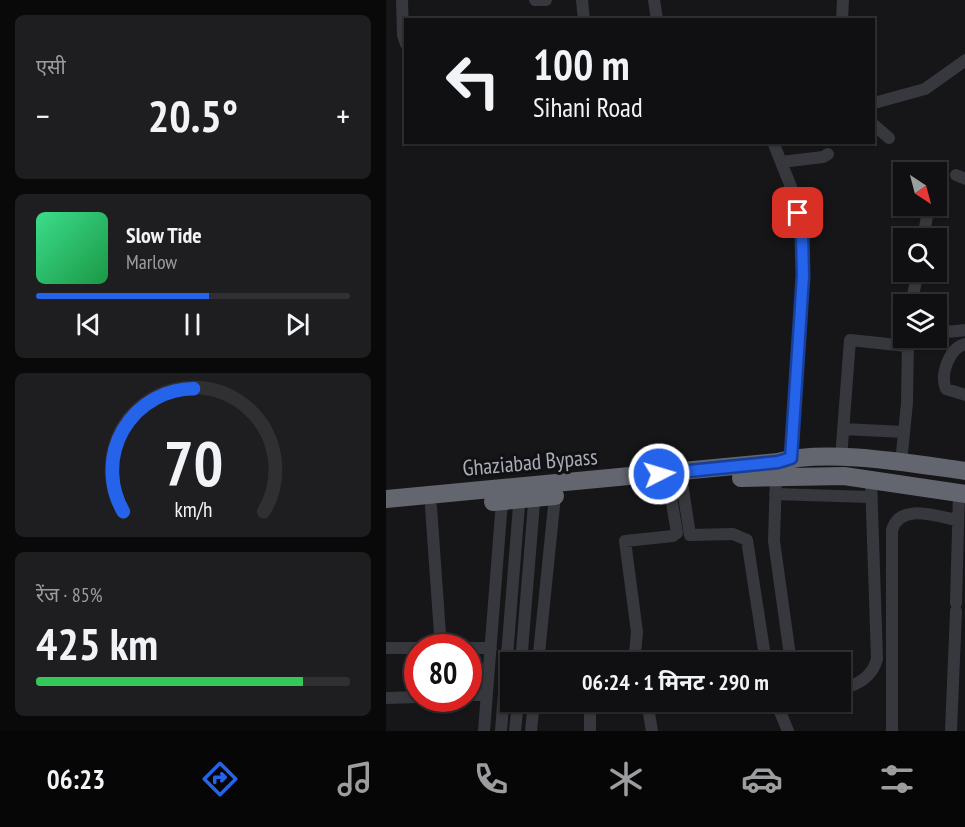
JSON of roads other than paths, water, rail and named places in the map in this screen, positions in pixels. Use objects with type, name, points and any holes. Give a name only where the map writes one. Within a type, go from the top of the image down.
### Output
[{"type":"highway","name":"Ghaziabad Bypass","points":[[386,512],[778,462],[791,458],[841,458],[965,471]]},
{"type":"highway","name":"Ghaziabad Bypass","points":[[386,499],[522,494],[555,496],[676,484],[775,485],[844,476],[871,488],[962,493]]},
{"type":"street","points":[[402,0],[404,38]]},
{"type":"street","points":[[536,0],[546,0]]},
{"type":"street","points":[[582,0],[584,18]]},
{"type":"street","points":[[654,0],[657,18]]},
{"type":"street","points":[[842,18],[843,0]]},
{"type":"street","points":[[875,103],[925,89],[965,60]]},
{"type":"street","points":[[875,126],[889,138]]},
{"type":"street","points":[[774,144],[791,187],[802,235],[803,276],[791,458]]},
{"type":"street","points":[[781,162],[823,157],[828,154]]},
{"type":"street","points":[[947,332],[965,330]]},
{"type":"street","points":[[841,458],[850,340],[893,341]]},
{"type":"street","points":[[965,344],[960,345],[947,361],[944,385],[946,389],[965,395]]},
{"type":"street","points":[[901,463],[907,403],[908,348]]},
{"type":"street","points":[[843,429],[904,432]]},
{"type":"street","points":[[676,484],[690,535]]},
{"type":"street","points":[[674,535],[677,533],[676,484]]},
{"type":"street","points":[[775,485],[776,567],[789,652]]},
{"type":"street","points":[[851,685],[864,680],[875,666],[877,658],[871,488]]},
{"type":"street","points":[[962,493],[959,520],[959,617],[965,620]]},
{"type":"street","points":[[484,731],[491,648],[522,494]]},
{"type":"street","points":[[521,652],[522,494]]},
{"type":"street","points":[[501,731],[522,494]]},
{"type":"street","points":[[539,652],[555,496]]},
{"type":"street","points":[[431,507],[440,634]]},
{"type":"street","points":[[892,731],[892,530],[894,522],[902,515],[912,513],[959,520]]},
{"type":"street","points":[[635,652],[637,632],[625,541],[674,535],[733,534],[747,540],[764,652]]},
{"type":"street","points":[[951,731],[959,603]]},
{"type":"street","points":[[386,648],[404,648]]},
{"type":"street","points":[[482,648],[491,648]]},
{"type":"street","points":[[386,698],[404,697]]},
{"type":"street","points":[[515,731],[517,712]]},
{"type":"street","points":[[531,731],[533,712]]},
{"type":"street","points":[[590,712],[590,731]]},
{"type":"street","points":[[649,712],[652,731]]},
{"type":"street","points":[[780,712],[788,731]]}]
